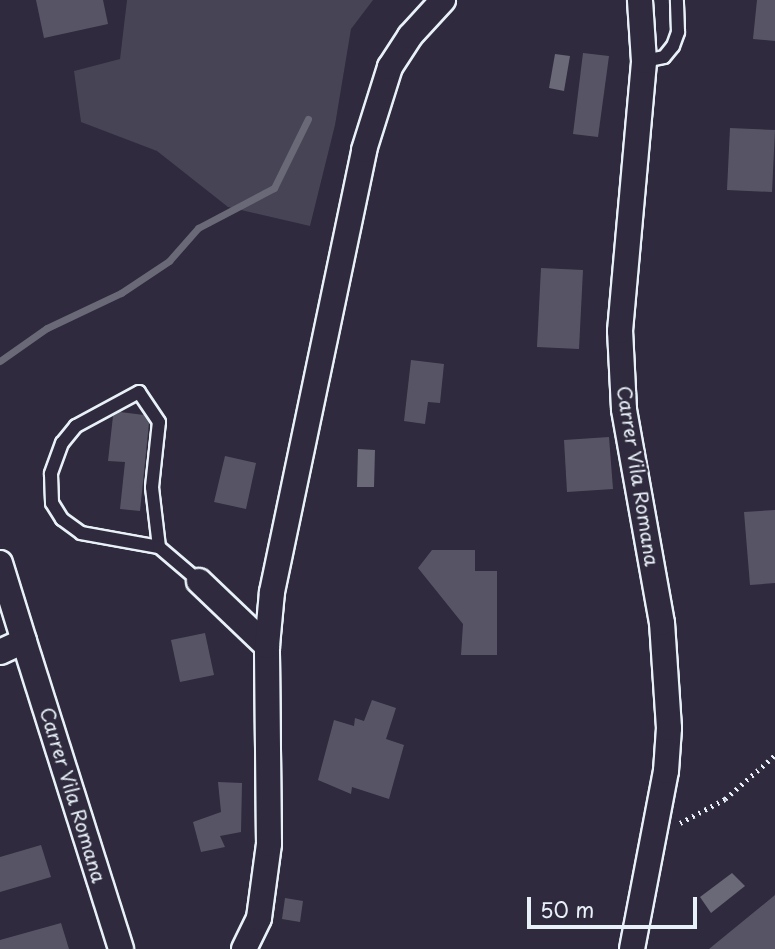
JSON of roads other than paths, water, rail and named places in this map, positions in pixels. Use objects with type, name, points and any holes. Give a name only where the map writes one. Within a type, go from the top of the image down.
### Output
[{"type":"street","points":[[244,949],[259,918],[269,844],[267,646],[272,592],[376,106],[390,67],[410,36],[443,0]]},
{"type":"street","name":"Carrer Vila Romana","points":[[632,949],[666,771],[667,671],[624,409],[620,331],[644,61],[640,0]]},
{"type":"street","name":"Carrer Vila Romana","points":[[0,563],[121,949]]},
{"type":"street","points":[[199,582],[267,646]]},
{"type":"street","points":[[0,652],[24,641]]},
{"type":"lane","points":[[644,61],[664,57],[673,46],[678,32],[677,0]]},
{"type":"lane","points":[[159,547],[152,488],[159,422],[139,392],[76,426],[62,443],[51,474],[52,503],[62,519],[81,533],[159,547],[199,582]]},
{"type":"water","points":[[555,54],[570,56],[564,91],[549,88]]},
{"type":"water","points":[[358,449],[375,450],[374,487],[357,487]]},
{"type":"water","points":[[732,873],[745,886],[711,913],[700,897]]},
{"type":"waterway","points":[[0,361],[47,328],[121,293],[169,261],[198,228],[274,188],[308,119]]}]
